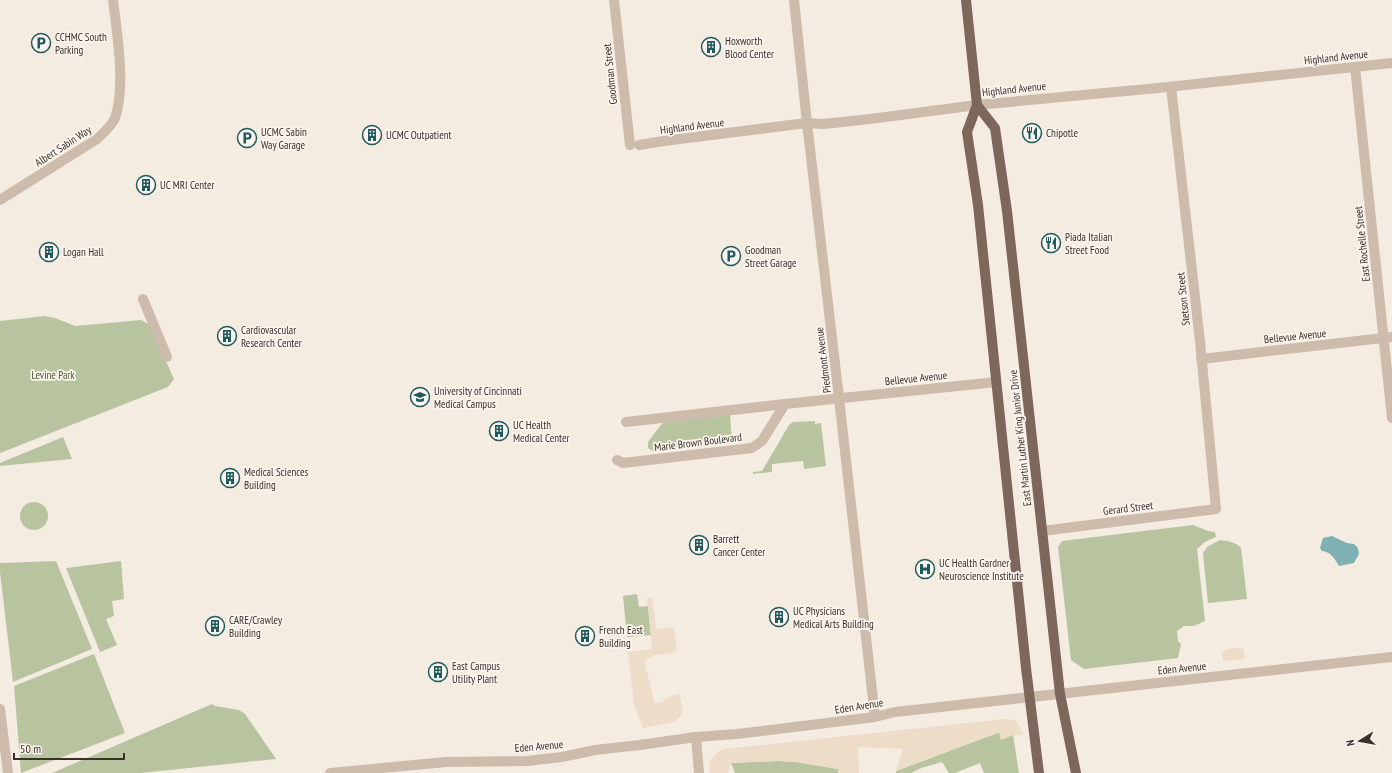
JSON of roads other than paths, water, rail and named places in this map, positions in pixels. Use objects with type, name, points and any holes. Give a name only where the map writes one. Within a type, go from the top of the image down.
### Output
[{"type":"main road","name":"East Martin Luther King Junior Drive","points":[[966,0],[977,105],[967,132],[978,205],[1039,773]]},
{"type":"main road","name":"East Martin Luther King Junior Drive","points":[[977,105],[994,128],[1007,211],[1060,694],[1076,773]]},
{"type":"street","name":"Albert Sabin Way","points":[[0,200],[97,139],[107,130],[114,119],[120,86],[113,0]]},
{"type":"street","name":"Goodman Street","points":[[614,0],[634,145]]},
{"type":"street","name":"Piedmont Avenue","points":[[794,0],[875,717]]},
{"type":"street","name":"Highland Avenue","points":[[634,145],[807,123],[823,124],[977,105],[1171,87],[1392,63]]},
{"type":"street","name":"East Rochelle Street","points":[[1355,67],[1387,338],[1392,418]]},
{"type":"street","name":"Stetson Street","points":[[1171,87],[1216,509]]},
{"type":"street","points":[[143,299],[167,357]]},
{"type":"street","name":"Bellevue Avenue","points":[[1201,359],[1387,338]]},
{"type":"street","name":"Bellevue Avenue","points":[[839,398],[996,382]]},
{"type":"street","points":[[626,422],[839,398]]},
{"type":"street","name":"Marie Brown Boulevard","points":[[617,460],[623,463],[752,448],[762,441],[785,404]]},
{"type":"street","name":"Gerard Street","points":[[1042,531],[1216,509]]},
{"type":"street","name":"Eden Avenue","points":[[330,773],[446,762],[527,761],[562,757],[595,750],[640,746],[875,717],[895,712],[1392,657]]},
{"type":"street","points":[[0,709],[8,773]]},
{"type":"street","points":[[696,738],[699,773]]},
{"type":"water","points":[[1332,536],[1347,543],[1354,544],[1358,548],[1359,554],[1354,563],[1339,566],[1330,554],[1322,551],[1320,548],[1323,538]]},
{"type":"place","name":"CCHMC South Parking","points":[[41,43]]},
{"type":"place","name":"Hoxworth Blood Center","points":[[711,47]]},
{"type":"place","name":"Chipotle","points":[[1032,133]]},
{"type":"place","name":"UCMC Outpatient","points":[[372,135]]},
{"type":"place","name":"UCMC Sabin Way Garage","points":[[247,138]]},
{"type":"place","name":"UC MRI Center","points":[[146,185]]},
{"type":"place","name":"Piada Italian Street Food","points":[[1051,243]]},
{"type":"place","name":"Logan Hall","points":[[49,252]]},
{"type":"place","name":"Goodman Street Garage","points":[[731,256]]},
{"type":"place","name":"Cardiovascular Research Center","points":[[227,336]]},
{"type":"place","name":"University of Cincinnati Medical Campus","points":[[420,397]]},
{"type":"place","name":"UC Health Medical Center","points":[[499,431]]},
{"type":"place","name":"Medical Sciences Building","points":[[230,478]]},
{"type":"place","name":"Barrett Cancer Center","points":[[699,545]]},
{"type":"place","name":"UC Health Gardner Neuroscience Institute","points":[[925,569]]},
{"type":"place","name":"UC Physicians Medical Arts Building","points":[[779,617]]},
{"type":"place","name":"CARE/Crawley Building","points":[[215,626]]},
{"type":"place","name":"French East Building","points":[[585,636]]},
{"type":"place","name":"East Campus Utility Plant","points":[[438,672]]},
{"type":"park label","name":"Levine Park","points":[[53,375]]}]
